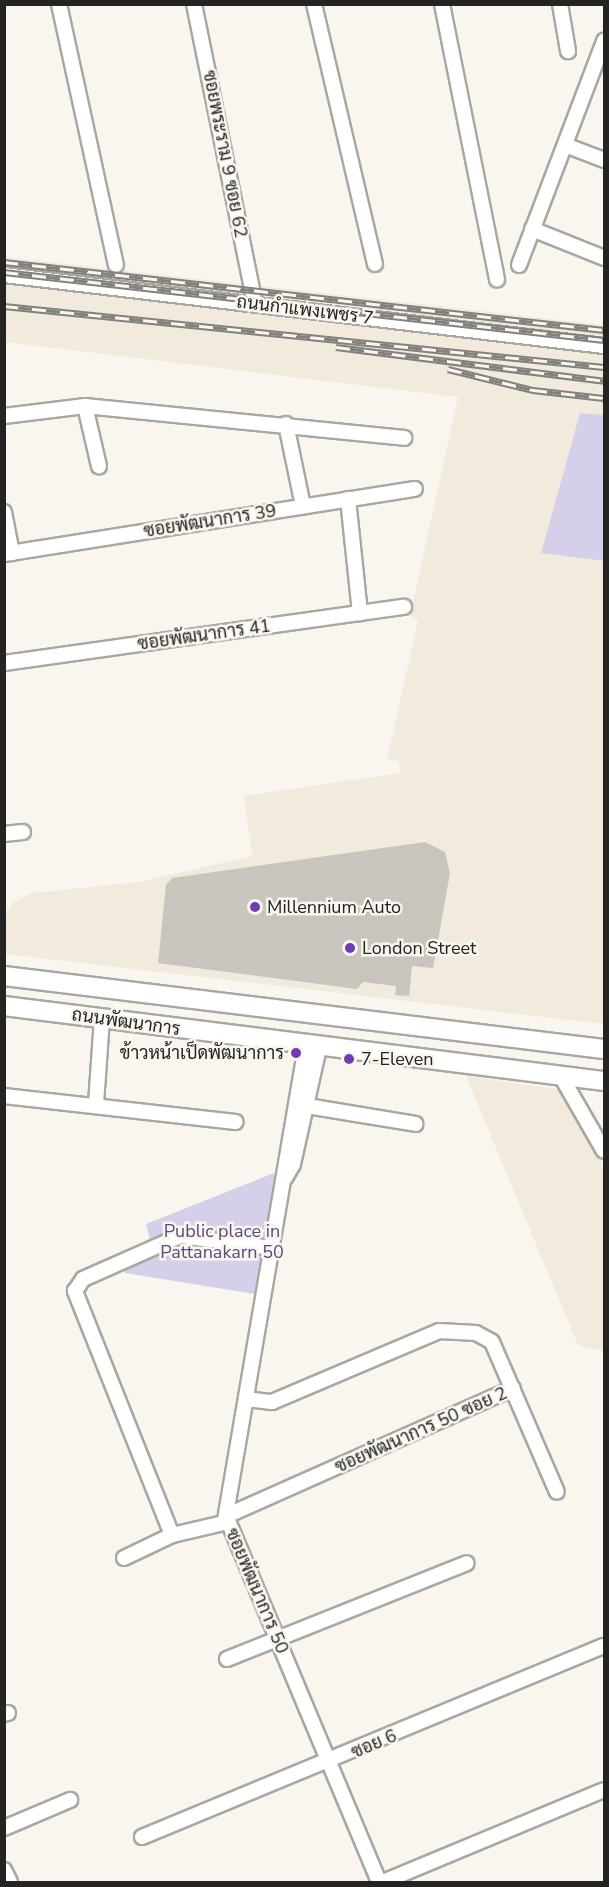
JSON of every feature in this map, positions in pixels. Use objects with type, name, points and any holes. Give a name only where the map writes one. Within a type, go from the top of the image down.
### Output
[{"type":"main road","name":"ถนนพัฒนาการ","points":[[4,976],[604,1049]]},
{"type":"main road","name":"ถนนพัฒนาการ","points":[[4,1006],[313,1047],[604,1081]]},
{"type":"street","points":[[59,4],[116,265]]},
{"type":"street","name":"ซอยพระราม 9 ซอย 62","points":[[194,4],[255,304]]},
{"type":"street","points":[[314,4],[375,264]]},
{"type":"street","points":[[442,4],[497,280]]},
{"type":"street","points":[[560,4],[568,51]]},
{"type":"street","points":[[519,265],[601,60],[604,41]]},
{"type":"street","points":[[566,145],[604,160]]},
{"type":"street","points":[[532,230],[604,258]]},
{"type":"street","name":"ถนนกำแพงเพชร 7","points":[[4,275],[604,346]]},
{"type":"street","points":[[85,406],[99,466]]},
{"type":"street","points":[[4,416],[85,406],[286,424],[404,438]]},
{"type":"street","points":[[286,424],[303,506]]},
{"type":"street","name":"ซอยพัฒนาการ 39","points":[[8,554],[415,489]]},
{"type":"street","points":[[348,500],[360,613]]},
{"type":"street","points":[[4,512],[8,554]]},
{"type":"street","name":"ซอยพัฒนาการ 41","points":[[4,663],[404,607]]},
{"type":"street","points":[[4,834],[23,832]]},
{"type":"street","points":[[96,1104],[102,1019]]},
{"type":"street","name":"ซอยพัฒนาการ 50","points":[[313,1047],[307,1106],[285,1178],[227,1519],[381,1882]]},
{"type":"street","name":"ซอยพัฒนาการ 50","points":[[285,1178],[283,1162],[313,1047]]},
{"type":"street","points":[[561,1076],[604,1151]]},
{"type":"street","points":[[4,1096],[96,1104],[236,1122]]},
{"type":"street","points":[[307,1106],[416,1124]]},
{"type":"street","points":[[172,1535],[75,1291],[83,1279],[180,1236],[272,1248]]},
{"type":"street","points":[[246,1400],[272,1401],[447,1331],[476,1334],[492,1342],[513,1388]]},
{"type":"street","name":"ซอยพัฒนาการ 50 ซอย 2","points":[[124,1558],[172,1535],[227,1519],[513,1388],[557,1492]]},
{"type":"street","points":[[227,1659],[467,1563]]},
{"type":"street","name":"ซอย 6","points":[[142,1837],[329,1764],[604,1646]]},
{"type":"street","points":[[381,1882],[604,1790]]},
{"type":"street","points":[[4,1828],[70,1800]]},
{"type":"street","points":[[4,1870],[10,1882]]},
{"type":"shaded area","points":[[4,257],[604,325],[604,415],[580,413],[541,553],[604,561],[604,1024],[5,954],[5,916],[12,903],[32,893],[139,882],[252,856],[244,796],[400,773],[399,761],[387,760],[418,621],[410,616],[458,397],[5,342]]},
{"type":"shaded area","points":[[466,1076],[557,1089],[604,1167],[604,1351],[578,1345]]},
{"type":"green space","points":[[580,413],[604,415],[604,561],[541,553]]},
{"type":"green space","name":"Public place in Pattanakarn 50","points":[[274,1173],[279,1185],[260,1295],[125,1273],[123,1261],[152,1247],[146,1224]]},
{"type":"building","points":[[425,842],[445,852],[450,873],[433,968],[412,966],[409,996],[395,995],[396,986],[363,982],[357,989],[158,963],[166,885],[172,878]]},
{"type":"railway","points":[[4,262],[604,330]]},
{"type":"railway","points":[[4,272],[604,340]]},
{"type":"railway","points":[[4,306],[604,367]]},
{"type":"railway","points":[[336,347],[604,381]]},
{"type":"railway","points":[[448,369],[533,390],[604,398]]},
{"type":"place","name":"Millennium Auto","points":[[255,907]]},
{"type":"place","name":"London Street","points":[[350,948]]},
{"type":"place","name":"ข้าวหน้าเป็ดพัฒนาการ","points":[[296,1053]]},
{"type":"place","name":"7-Eleven","points":[[349,1059]]}]
